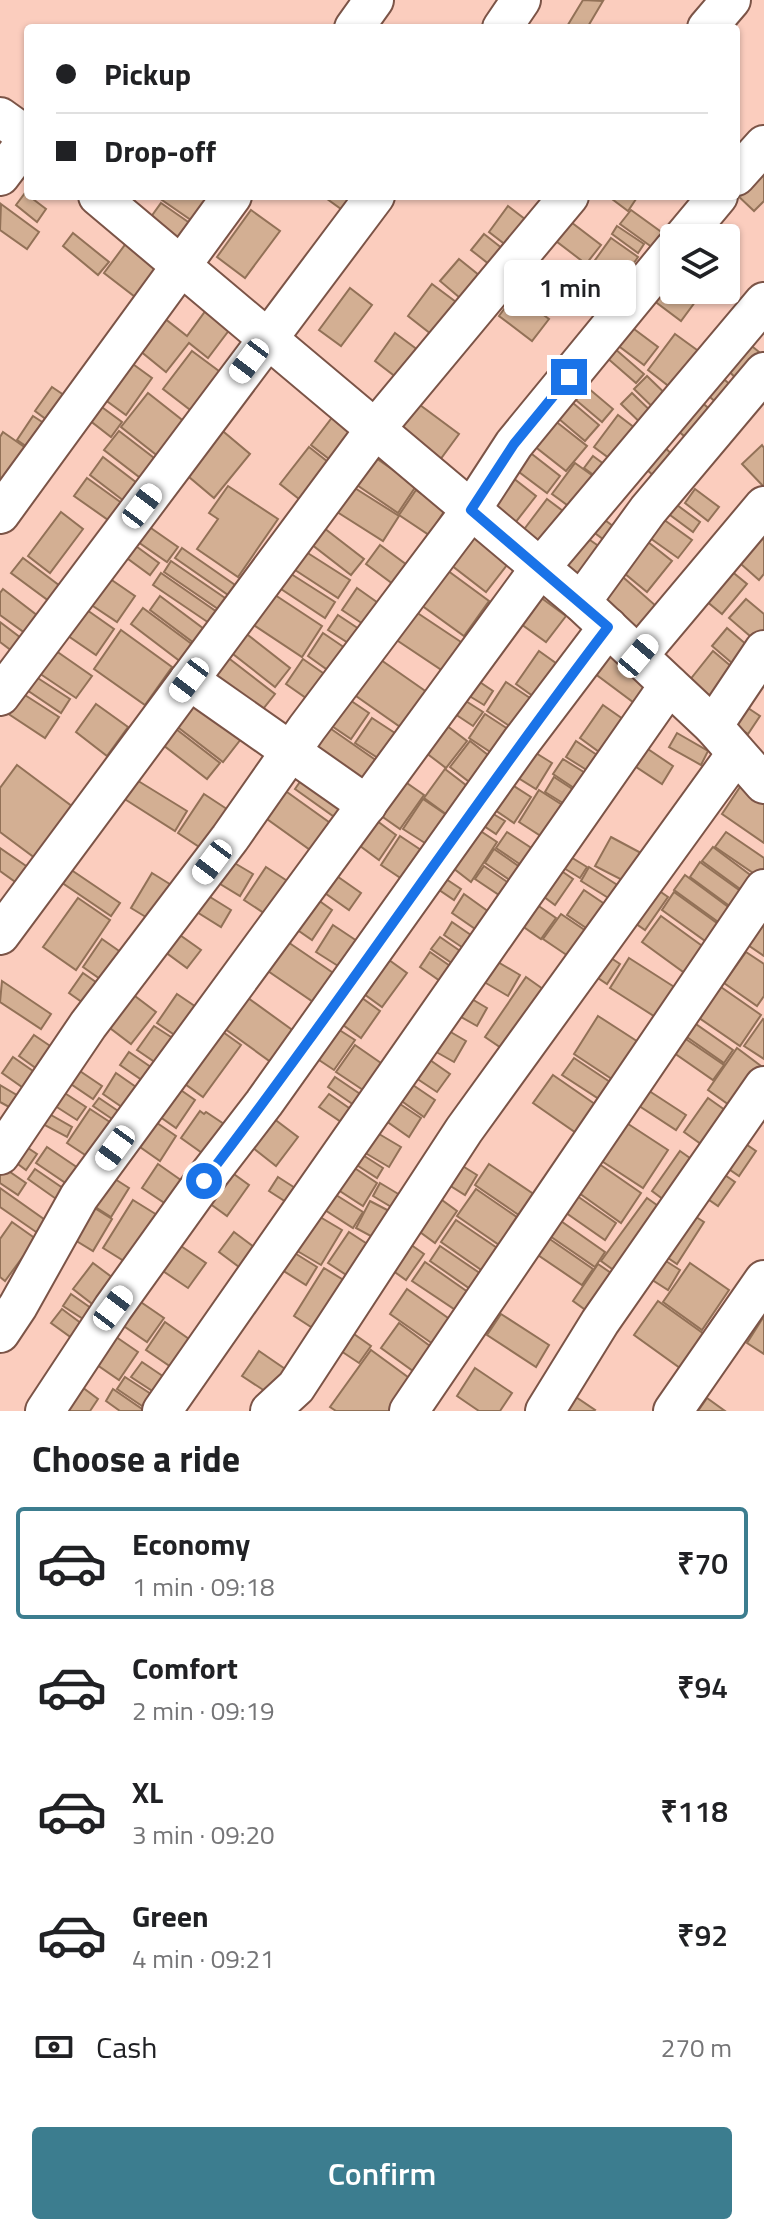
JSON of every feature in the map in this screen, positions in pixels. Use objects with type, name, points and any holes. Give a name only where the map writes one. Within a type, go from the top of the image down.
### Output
[{"type":"street","points":[[357,24],[374,0]]},
{"type":"street","points":[[505,24],[521,0]]},
{"type":"street","points":[[710,24],[731,0]]},
{"type":"street","points":[[0,117],[24,135]]},
{"type":"street","points":[[0,176],[24,143]]},
{"type":"street","points":[[740,172],[764,145]]},
{"type":"street","points":[[103,200],[594,615],[669,685],[764,784]]},
{"type":"street","points":[[0,514],[229,200]]},
{"type":"street","points":[[0,696],[372,200]]},
{"type":"street","points":[[0,935],[376,428],[566,200]]},
{"type":"street","points":[[695,224],[715,200]]},
{"type":"street","points":[[0,1155],[88,1025],[471,510],[514,444],[660,266]]},
{"type":"street","points":[[0,1333],[79,1197],[540,568],[764,302]]},
{"type":"street","points":[[45,1411],[113,1308],[264,1103],[521,742],[594,615],[648,510],[764,372]]},
{"type":"street","points":[[638,656],[764,506]]},
{"type":"street","points":[[270,1411],[296,1387],[724,740],[764,650]]},
{"type":"street","points":[[189,680],[367,805]]},
{"type":"street","points":[[162,1411],[669,685]]},
{"type":"street","points":[[409,1411],[764,889]]},
{"type":"street","points":[[545,1411],[600,1322],[764,1086]]},
{"type":"street","points":[[673,1411],[764,1280]]},
{"type":"building","points":[[583,0],[603,1],[589,24],[568,24]]},
{"type":"building","points":[[764,157],[764,201],[754,211],[740,198],[740,189]]},
{"type":"building","points":[[24,194],[24,200],[34,200],[46,209],[37,222],[16,205]]},
{"type":"building","points":[[162,200],[225,200],[204,229]]},
{"type":"building","points":[[329,200],[358,200],[348,214]]},
{"type":"building","points":[[613,200],[635,200],[628,211]]},
{"type":"building","points":[[161,203],[204,233],[186,258],[143,228]]},
{"type":"building","points":[[1,204],[39,232],[27,249],[0,230]]},
{"type":"building","points":[[508,206],[530,223],[511,249],[489,232]]},
{"type":"building","points":[[251,210],[280,231],[245,278],[217,257]]},
{"type":"building","points":[[631,210],[660,231],[660,253],[620,224]]},
{"type":"building","points":[[567,219],[601,245],[586,264],[552,238]]},
{"type":"building","points":[[617,226],[644,244],[638,253],[612,234]]},
{"type":"building","points":[[73,233],[109,262],[98,275],[63,246]]},
{"type":"building","points":[[484,234],[512,256],[499,272],[471,250]]},
{"type":"building","points":[[130,238],[169,268],[143,303],[104,273]]},
{"type":"building","points":[[611,238],[638,257],[618,286],[590,267]]},
{"type":"building","points":[[459,259],[485,280],[466,303],[440,281]]},
{"type":"building","points":[[432,284],[464,308],[440,341],[408,316]]},
{"type":"building","points":[[350,288],[372,305],[341,346],[319,330]]},
{"type":"building","points":[[660,290],[660,304],[694,304],[681,321],[653,300]]},
{"type":"building","points":[[515,294],[549,319],[532,341],[499,316]]},
{"type":"building","points":[[209,306],[233,325],[208,358],[189,343],[166,372],[139,350],[164,318],[187,336]]},
{"type":"building","points":[[630,326],[658,347],[644,365],[616,344]]},
{"type":"building","points":[[395,333],[430,359],[409,387],[375,361]]},
{"type":"building","points":[[675,334],[708,358],[680,395],[648,370]]},
{"type":"building","points":[[748,343],[764,356],[745,388],[725,367]]},
{"type":"building","points":[[614,348],[644,374],[636,383],[606,357]]},
{"type":"building","points":[[192,351],[231,380],[202,419],[163,389]]},
{"type":"building","points":[[119,354],[152,378],[126,415],[93,391]]},
{"type":"building","points":[[718,374],[741,394],[726,411],[703,391]]},
{"type":"building","points":[[647,376],[676,404],[664,418],[634,389]]},
{"type":"building","points":[[575,377],[613,409],[602,422],[564,390]]},
{"type":"building","points":[[52,387],[77,404],[59,429],[35,411]]},
{"type":"building","points":[[560,392],[599,425],[585,441],[546,408]]},
{"type":"building","points":[[148,393],[186,423],[159,457],[121,427]]},
{"type":"building","points":[[632,393],[661,421],[650,432],[621,404]]},
{"type":"building","points":[[693,395],[720,418],[697,447],[670,424]]},
{"type":"building","points":[[95,402],[122,422],[111,437],[84,416]]},
{"type":"building","points":[[420,405],[459,434],[434,468],[394,438]]},
{"type":"building","points":[[334,415],[365,439],[342,469],[311,445]]},
{"type":"building","points":[[618,415],[644,435],[621,467],[594,447]]},
{"type":"building","points":[[33,416],[53,429],[36,453],[17,440]]},
{"type":"building","points":[[554,420],[587,446],[566,471],[533,445]]},
{"type":"building","points":[[212,422],[250,454],[214,498],[176,466]]},
{"type":"building","points":[[119,431],[158,461],[143,480],[104,450]]},
{"type":"building","points":[[3,432],[33,453],[0,483],[0,437]]},
{"type":"building","points":[[656,439],[682,464],[664,485],[637,461]]},
{"type":"building","points":[[762,445],[764,448],[764,487],[742,464]]},
{"type":"building","points":[[309,447],[342,473],[313,510],[280,484]]},
{"type":"building","points":[[528,451],[560,476],[547,493],[515,469]]},
{"type":"building","points":[[373,456],[416,486],[398,513],[354,483]]},
{"type":"building","points":[[593,456],[616,473],[607,485],[584,468]]},
{"type":"building","points":[[103,457],[137,483],[124,501],[90,475]]},
{"type":"building","points":[[575,463],[600,481],[578,513],[552,494]]},
{"type":"building","points":[[503,470],[536,496],[508,532],[484,509]]},
{"type":"building","points":[[87,478],[123,504],[111,522],[74,496]]},
{"type":"building","points":[[350,485],[399,516],[383,541],[334,510]]},
{"type":"building","points":[[228,486],[278,519],[238,577],[197,549],[218,519],[209,513]]},
{"type":"building","points":[[695,489],[719,507],[708,521],[685,503]]},
{"type":"building","points":[[416,490],[445,510],[429,535],[399,515]]},
{"type":"building","points":[[547,499],[575,520],[546,557],[519,536]]},
{"type":"building","points":[[673,502],[700,522],[693,532],[666,512]]},
{"type":"building","points":[[61,512],[83,529],[50,573],[28,556]]},
{"type":"building","points":[[594,512],[625,535],[615,548],[584,525]]},
{"type":"building","points":[[138,519],[178,547],[167,562],[128,535]]},
{"type":"building","points":[[663,519],[692,540],[678,558],[650,538]]},
{"type":"building","points":[[324,528],[364,559],[351,575],[311,544]]},
{"type":"building","points":[[479,529],[514,556],[486,592],[451,565]]},
{"type":"building","points":[[577,531],[610,554],[582,592],[550,569]]},
{"type":"building","points":[[754,532],[764,540],[764,574],[759,580],[733,557]]},
{"type":"building","points":[[643,538],[672,561],[647,592],[618,568]]},
{"type":"building","points":[[129,541],[159,563],[150,575],[120,553]]},
{"type":"building","points":[[380,545],[407,565],[393,584],[366,564]]},
{"type":"building","points":[[182,548],[238,587],[231,597],[175,558]]},
{"type":"building","points":[[303,550],[350,580],[338,598],[292,568]]},
{"type":"building","points":[[23,558],[64,589],[53,604],[11,573]]},
{"type":"building","points":[[171,561],[228,600],[221,611],[164,572]]},
{"type":"building","points":[[436,562],[489,601],[464,636],[410,597]]},
{"type":"building","points":[[724,565],[747,584],[722,614],[699,595]]},
{"type":"building","points":[[616,571],[664,613],[641,640],[593,600]]},
{"type":"building","points":[[288,572],[335,602],[325,618],[278,587]]},
{"type":"building","points":[[161,573],[217,612],[209,623],[153,585]]},
{"type":"building","points":[[103,574],[135,596],[117,622],[84,600]]},
{"type":"building","points":[[357,588],[381,605],[366,626],[342,610]]},
{"type":"building","points":[[3,589],[38,616],[25,633],[0,615],[0,593]]},
{"type":"building","points":[[269,591],[322,626],[302,657],[249,622]]},
{"type":"building","points":[[160,596],[204,629],[194,643],[150,610]]},
{"type":"building","points":[[540,597],[566,616],[546,642],[521,624]]},
{"type":"building","points":[[746,599],[764,614],[764,634],[757,642],[729,618]]},
{"type":"building","points":[[77,603],[114,629],[96,655],[58,629]]},
{"type":"building","points":[[407,606],[461,642],[443,671],[389,635]]},
{"type":"building","points":[[143,608],[193,645],[181,662],[131,624]]},
{"type":"building","points":[[338,615],[362,631],[353,646],[328,630]]},
{"type":"building","points":[[0,622],[21,638],[12,651],[0,642]]},
{"type":"building","points":[[239,628],[290,668],[275,687],[224,647]]},
{"type":"building","points":[[727,628],[754,651],[739,669],[712,646]]},
{"type":"building","points":[[121,630],[172,667],[145,705],[94,669]]},
{"type":"building","points":[[323,633],[345,648],[329,671],[308,656]]},
{"type":"building","points":[[49,646],[92,676],[76,698],[33,669]]},
{"type":"building","points":[[608,646],[662,688],[645,711],[590,670]]},
{"type":"building","points":[[539,651],[567,671],[544,704],[516,684]]},
{"type":"building","points":[[713,651],[739,673],[711,707],[685,686]]},
{"type":"building","points":[[222,653],[275,694],[259,714],[206,673]]},
{"type":"building","points":[[371,653],[431,695],[406,731],[346,689]]},
{"type":"building","points":[[303,659],[333,680],[316,705],[286,684]]},
{"type":"building","points":[[30,673],[70,699],[61,713],[21,686]]},
{"type":"building","points":[[468,674],[493,691],[484,705],[458,689]]},
{"type":"building","points":[[506,682],[536,702],[517,731],[487,711]]},
{"type":"building","points":[[14,688],[59,717],[45,738],[1,709]]},
{"type":"building","points":[[341,694],[369,713],[351,739],[323,720]]},
{"type":"building","points":[[458,696],[483,712],[473,726],[449,710]]},
{"type":"building","points":[[192,701],[241,739],[223,762],[175,725]]},
{"type":"building","points":[[739,702],[760,716],[748,734],[735,725]]},
{"type":"building","points":[[96,704],[128,727],[107,756],[76,732]]},
{"type":"building","points":[[603,705],[630,724],[606,757],[580,738]]},
{"type":"building","points":[[485,714],[514,733],[498,757],[469,738]]},
{"type":"building","points":[[372,718],[401,737],[384,762],[355,743]]},
{"type":"building","points":[[438,719],[467,741],[446,768],[417,746]]},
{"type":"building","points":[[324,724],[377,761],[356,791],[303,751]]},
{"type":"building","points":[[176,729],[220,763],[207,779],[163,745]]},
{"type":"building","points":[[677,733],[708,751],[701,765],[669,747]]},
{"type":"building","points":[[470,741],[497,762],[477,788],[450,767]]},
{"type":"building","points":[[576,741],[603,759],[593,774],[566,757]]},
{"type":"building","points":[[639,743],[673,766],[662,784],[627,761]]},
{"type":"building","points":[[523,745],[552,763],[536,789],[507,771]]},
{"type":"building","points":[[563,759],[590,776],[580,792],[553,774]]},
{"type":"building","points":[[17,765],[73,807],[35,858],[0,832],[0,788]]},
{"type":"building","points":[[311,766],[356,798],[340,821],[295,789]]},
{"type":"building","points":[[445,769],[471,789],[450,817],[424,798]]},
{"type":"building","points":[[394,774],[424,795],[400,829],[370,808]]},
{"type":"building","points":[[554,777],[580,794],[571,808],[545,792]]},
{"type":"building","points":[[135,779],[187,811],[175,831],[123,798]]},
{"type":"building","points":[[503,779],[531,797],[514,823],[486,804]]},
{"type":"building","points":[[742,784],[764,799],[764,843],[722,814]]},
{"type":"building","points":[[280,787],[333,825],[313,852],[260,814]]},
{"type":"building","points":[[539,790],[567,808],[547,840],[519,822]]},
{"type":"building","points":[[204,794],[239,817],[213,856],[178,833]]},
{"type":"building","points":[[423,799],[448,816],[428,845],[403,829]]},
{"type":"building","points":[[480,806],[505,821],[496,834],[472,818]]},
{"type":"building","points":[[365,812],[396,835],[379,860],[348,837]]},
{"type":"building","points":[[470,824],[497,842],[471,882],[444,861]]},
{"type":"building","points":[[507,832],[539,853],[527,869],[496,848]]},
{"type":"building","points":[[726,832],[764,858],[764,870],[759,877],[715,847]]},
{"type":"building","points":[[400,836],[430,856],[411,885],[381,865]]},
{"type":"building","points":[[611,837],[641,853],[626,882],[595,866]]},
{"type":"building","points":[[713,847],[757,880],[747,894],[702,861]]},
{"type":"building","points":[[0,848],[32,870],[21,886],[0,871]]},
{"type":"building","points":[[494,849],[527,872],[517,885],[485,863]]},
{"type":"building","points":[[561,851],[587,867],[580,878],[554,862]]},
{"type":"building","points":[[221,855],[253,874],[240,896],[207,876]]},
{"type":"building","points":[[700,862],[746,895],[735,910],[690,877]]},
{"type":"building","points":[[550,863],[573,879],[555,905],[532,888]]},
{"type":"building","points":[[64,865],[120,903],[111,916],[55,878]]},
{"type":"building","points":[[484,866],[516,888],[508,901],[475,879]]},
{"type":"building","points":[[266,867],[295,886],[273,919],[244,900]]},
{"type":"building","points":[[589,867],[619,886],[610,899],[581,881]]},
{"type":"building","points":[[434,871],[461,889],[454,900],[426,881]]},
{"type":"building","points":[[152,873],[181,891],[159,925],[131,908]]},
{"type":"building","points":[[334,874],[361,893],[349,910],[322,891]]},
{"type":"building","points":[[685,875],[731,909],[721,924],[674,890]]},
{"type":"building","points":[[645,881],[668,897],[645,930],[622,914]]},
{"type":"building","points":[[584,890],[615,911],[598,936],[567,915]]},
{"type":"building","points":[[202,892],[231,910],[221,927],[192,909]]},
{"type":"building","points":[[307,892],[332,910],[312,940],[286,922]]},
{"type":"building","points":[[674,892],[721,926],[708,943],[662,910]]},
{"type":"building","points":[[464,894],[496,917],[484,935],[452,913]]},
{"type":"building","points":[[78,898],[110,920],[76,970],[43,947]]},
{"type":"building","points":[[530,900],[556,918],[541,939],[515,921]]},
{"type":"building","points":[[764,911],[764,956],[742,941]]},
{"type":"building","points":[[561,914],[592,935],[574,960],[543,939]]},
{"type":"building","points":[[661,916],[705,948],[686,974],[642,942]]},
{"type":"building","points":[[452,922],[481,942],[472,954],[444,935]]},
{"type":"building","points":[[333,925],[363,945],[346,971],[316,952]]},
{"type":"building","points":[[170,928],[201,950],[187,968],[157,946]]},
{"type":"building","points":[[440,937],[473,960],[465,972],[431,949]]},
{"type":"building","points":[[102,939],[132,960],[113,988],[83,967]]},
{"type":"building","points":[[285,940],[342,979],[322,1008],[265,969]]},
{"type":"building","points":[[599,950],[620,964],[607,984],[586,970]]},
{"type":"building","points":[[378,952],[407,973],[382,1007],[353,986]]},
{"type":"building","points":[[430,952],[463,975],[453,990],[420,967]]},
{"type":"building","points":[[746,952],[764,964],[764,996],[757,1006],[724,983]]},
{"type":"building","points":[[491,958],[520,975],[508,996],[479,979]]},
{"type":"building","points":[[629,958],[679,990],[660,1020],[610,988]]},
{"type":"building","points":[[83,973],[110,992],[96,1012],[69,993]]},
{"type":"building","points":[[526,977],[557,999],[516,1058],[485,1037]]},
{"type":"building","points":[[708,978],[761,1015],[740,1046],[686,1009]]},
{"type":"building","points":[[2,981],[51,1014],[41,1029],[0,1002]]},
{"type":"building","points":[[127,990],[156,1012],[131,1044],[102,1022]]},
{"type":"building","points":[[351,990],[380,1011],[361,1038],[332,1017]]},
{"type":"building","points":[[177,994],[205,1013],[185,1042],[157,1023]]},
{"type":"building","points":[[244,995],[302,1037],[279,1068],[221,1026]]},
{"type":"building","points":[[465,995],[487,1008],[477,1026],[454,1013]]},
{"type":"building","points":[[683,1015],[733,1050],[724,1063],[674,1028]]},
{"type":"building","points":[[598,1016],[646,1047],[621,1085],[574,1054]]},
{"type":"building","points":[[764,1020],[764,1059],[744,1046]]},
{"type":"building","points":[[330,1024],[355,1040],[334,1070],[310,1054]]},
{"type":"building","points":[[437,1024],[466,1041],[454,1062],[424,1045]]},
{"type":"building","points":[[154,1026],[185,1046],[168,1071],[137,1050]]},
{"type":"building","points":[[216,1027],[241,1045],[203,1097],[178,1079]]},
{"type":"building","points":[[674,1031],[724,1065],[713,1080],[664,1046]]},
{"type":"building","points":[[34,1035],[59,1052],[44,1074],[19,1056]]},
{"type":"building","points":[[355,1045],[391,1070],[372,1096],[336,1072]]},
{"type":"building","points":[[737,1048],[761,1066],[732,1107],[708,1090]]},
{"type":"building","points":[[129,1052],[161,1074],[152,1087],[120,1065]]},
{"type":"building","points":[[420,1053],[450,1074],[437,1092],[407,1072]]},
{"type":"building","points":[[13,1057],[43,1078],[32,1094],[2,1073]]},
{"type":"building","points":[[574,1058],[610,1082],[599,1099],[562,1075]]},
{"type":"building","points":[[68,1063],[102,1086],[93,1099],[59,1076]]},
{"type":"building","points":[[116,1073],[146,1094],[132,1114],[103,1094]]},
{"type":"building","points":[[553,1075],[602,1109],[582,1137],[533,1103]]},
{"type":"building","points":[[335,1077],[369,1100],[361,1110],[328,1087]]},
{"type":"building","points":[[407,1081],[435,1100],[424,1117],[396,1097]]},
{"type":"building","points":[[0,1085],[27,1101],[20,1113],[0,1102]]},
{"type":"building","points":[[640,1085],[686,1115],[676,1130],[630,1100]]},
{"type":"building","points":[[175,1086],[195,1100],[176,1128],[156,1114]]},
{"type":"building","points":[[57,1088],[86,1107],[77,1120],[49,1102]]},
{"type":"building","points":[[329,1094],[362,1117],[353,1130],[319,1107]]},
{"type":"building","points":[[99,1098],[127,1117],[121,1125],[93,1106]]},
{"type":"building","points":[[391,1098],[421,1118],[409,1137],[379,1116]]},
{"type":"building","points":[[708,1098],[732,1115],[708,1149],[684,1132]]},
{"type":"building","points":[[90,1109],[122,1130],[99,1164],[67,1143]]},
{"type":"building","points":[[44,1111],[72,1127],[67,1137],[37,1121]]},
{"type":"building","points":[[200,1111],[233,1130],[212,1160],[181,1138]]},
{"type":"building","points":[[265,1112],[298,1137],[276,1166],[243,1140]]},
{"type":"building","points":[[147,1116],[176,1136],[160,1161],[130,1140]]},
{"type":"building","points":[[619,1118],[668,1150],[643,1188],[594,1156]]},
{"type":"building","points":[[374,1131],[401,1147],[389,1167],[362,1151]]},
{"type":"building","points":[[734,1136],[756,1151],[739,1176],[717,1161]]},
{"type":"building","points":[[13,1138],[37,1154],[26,1170],[3,1153]]},
{"type":"building","points":[[47,1147],[81,1170],[70,1186],[36,1163]]},
{"type":"building","points":[[355,1150],[383,1168],[377,1178],[349,1160]]},
{"type":"building","points":[[680,1151],[704,1168],[676,1209],[652,1191]]},
{"type":"building","points":[[592,1159],[641,1193],[621,1223],[572,1188]]},
{"type":"building","points":[[453,1160],[477,1175],[465,1195],[441,1180]]},
{"type":"building","points":[[344,1161],[377,1183],[363,1206],[329,1184]]},
{"type":"building","points":[[158,1164],[185,1183],[169,1206],[142,1188]]},
{"type":"building","points":[[220,1164],[249,1185],[227,1216],[198,1195]]},
{"type":"building","points":[[489,1164],[541,1199],[526,1220],[475,1185]]},
{"type":"building","points":[[0,1165],[26,1183],[18,1195],[0,1183]]},
{"type":"building","points":[[35,1169],[67,1191],[59,1201],[28,1179]]},
{"type":"building","points":[[716,1169],[735,1182],[718,1206],[699,1193]]},
{"type":"building","points":[[104,1172],[129,1188],[111,1217],[86,1201]]},
{"type":"building","points":[[278,1177],[303,1193],[294,1207],[269,1191]]},
{"type":"building","points":[[380,1183],[410,1201],[403,1214],[373,1196]]},
{"type":"building","points":[[0,1188],[48,1222],[39,1234],[0,1207]]},
{"type":"building","points":[[325,1188],[363,1212],[353,1228],[314,1203]]},
{"type":"building","points":[[476,1189],[524,1222],[505,1249],[457,1216]]},
{"type":"building","points":[[570,1191],[616,1223],[605,1240],[559,1208]]},
{"type":"building","points":[[431,1192],[457,1211],[435,1243],[409,1224]]},
{"type":"building","points":[[647,1198],[668,1213],[623,1277],[601,1261]]},
{"type":"building","points":[[133,1200],[162,1218],[132,1266],[103,1248]]},
{"type":"building","points":[[370,1201],[393,1213],[378,1240],[356,1228]]},
{"type":"building","points":[[85,1202],[112,1219],[93,1251],[65,1234]]},
{"type":"building","points":[[682,1208],[704,1222],[677,1264],[655,1249]]},
{"type":"building","points":[[315,1214],[342,1230],[321,1265],[294,1249]]},
{"type":"building","points":[[558,1219],[605,1252],[595,1267],[547,1234]]},
{"type":"building","points":[[456,1220],[503,1252],[487,1274],[441,1242]]},
{"type":"building","points":[[12,1222],[36,1239],[5,1281],[0,1277],[0,1239]]},
{"type":"building","points":[[234,1232],[262,1253],[247,1273],[219,1252]]},
{"type":"building","points":[[349,1232],[375,1249],[354,1280],[328,1263]]},
{"type":"building","points":[[541,1233],[593,1269],[582,1285],[529,1249]]},
{"type":"building","points":[[400,1237],[424,1254],[406,1280],[382,1263]]},
{"type":"building","points":[[172,1240],[206,1263],[188,1288],[154,1265]]},
{"type":"building","points":[[440,1246],[487,1278],[476,1293],[430,1261]]},
{"type":"building","points":[[285,1247],[317,1267],[306,1285],[274,1265]]},
{"type":"building","points":[[658,1256],[680,1270],[668,1290],[646,1276]]},
{"type":"building","points":[[425,1262],[475,1297],[463,1315],[412,1281]]},
{"type":"building","points":[[93,1263],[121,1284],[100,1310],[73,1289]]},
{"type":"building","points":[[690,1263],[729,1290],[702,1330],[663,1302]]},
{"type":"building","points":[[598,1264],[624,1282],[598,1319],[573,1301]]},
{"type":"building","points":[[324,1268],[355,1287],[325,1336],[294,1316]]},
{"type":"building","points":[[407,1289],[458,1325],[440,1349],[390,1314]]},
{"type":"building","points":[[71,1294],[98,1313],[91,1324],[63,1306]]},
{"type":"building","points":[[132,1296],[164,1318],[147,1342],[115,1320]]},
{"type":"building","points":[[658,1301],[704,1334],[680,1368],[634,1335]]},
{"type":"building","points":[[62,1309],[86,1327],[76,1341],[51,1323]]},
{"type":"building","points":[[501,1314],[549,1345],[536,1367],[487,1335]]},
{"type":"building","points":[[764,1316],[764,1354],[747,1343]]},
{"type":"building","points":[[165,1322],[196,1344],[177,1371],[146,1350]]},
{"type":"building","points":[[399,1323],[438,1352],[420,1376],[381,1348]]},
{"type":"building","points":[[344,1327],[371,1346],[359,1363],[332,1345]]},
{"type":"building","points":[[106,1330],[138,1352],[119,1380],[87,1358]]},
{"type":"building","points":[[371,1350],[416,1383],[396,1411],[336,1411],[330,1407]]},
{"type":"building","points":[[259,1351],[291,1373],[274,1397],[242,1376]]},
{"type":"building","points":[[142,1362],[167,1379],[157,1394],[131,1377]]},
{"type":"building","points":[[475,1368],[512,1393],[500,1411],[479,1411],[457,1396]]},
{"type":"building","points":[[125,1377],[154,1396],[145,1408],[117,1389]]},
{"type":"building","points":[[70,1378],[98,1399],[90,1411],[52,1411]]},
{"type":"building","points":[[113,1389],[145,1411],[120,1411],[106,1401]]},
{"type":"building","points":[[567,1391],[595,1410],[553,1411]]},
{"type":"building","points":[[707,1398],[725,1411],[698,1411]]},
{"type":"route","points":[[204,1181],[264,1103],[432,864],[608,627],[471,510],[514,444],[569,377]]}]
